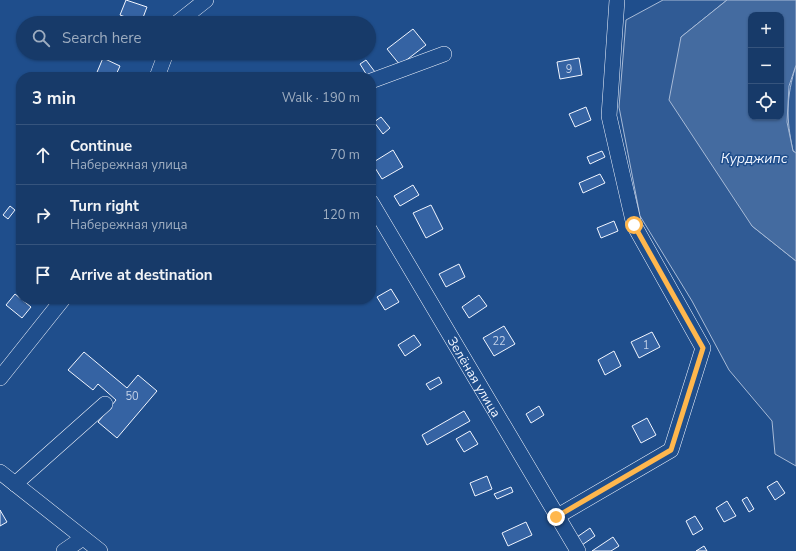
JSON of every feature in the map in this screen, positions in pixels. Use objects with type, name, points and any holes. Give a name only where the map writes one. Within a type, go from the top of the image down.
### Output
[{"type":"street","points":[[186,16],[206,0]]},
{"type":"street","points":[[556,517],[671,450],[703,348],[634,225],[609,116],[617,0]]},
{"type":"street","points":[[376,79],[444,54]]},
{"type":"street","points":[[160,72],[164,60]]},
{"type":"street","name":"Зелёная улица","points":[[376,211],[556,517],[578,551]]},
{"type":"street","points":[[0,378],[59,304]]},
{"type":"street","points":[[100,551],[6,480],[105,404]]},
{"type":"street","points":[[64,551],[83,538]]},
{"type":"shaded area","points":[[663,0],[727,0],[681,37],[752,226],[796,261],[796,466],[775,454],[772,421],[729,370],[692,301],[640,216],[619,107],[626,20]]},
{"type":"shaded area","points":[[796,65],[796,153],[793,151],[789,128],[788,108],[790,88]]},
{"type":"water","name":"Курджипс","points":[[727,0],[796,0],[796,65],[789,86],[787,122],[793,151],[796,153],[796,261],[752,226],[669,100],[681,37]]},
{"type":"building","points":[[126,0],[147,7],[144,16],[120,15]]},
{"type":"building","points":[[413,29],[426,45],[400,65],[387,49]]},
{"type":"building","points":[[579,58],[582,75],[560,79],[557,62]]},
{"type":"building","points":[[102,60],[107,60],[120,66],[117,72],[97,72]]},
{"type":"building","points":[[366,60],[375,72],[365,72],[360,64]]},
{"type":"building","points":[[586,107],[591,120],[575,127],[569,114]]},
{"type":"building","points":[[381,117],[390,128],[383,134],[376,125],[376,121]]},
{"type":"building","points":[[393,150],[403,167],[382,179],[376,169],[376,161]]},
{"type":"building","points":[[602,151],[605,157],[590,164],[587,157]]},
{"type":"building","points":[[600,174],[605,183],[583,193],[579,183]]},
{"type":"building","points":[[413,185],[419,195],[400,206],[394,196]]},
{"type":"building","points":[[431,205],[443,229],[426,238],[413,213]]},
{"type":"building","points":[[10,206],[15,210],[8,219],[3,215]]},
{"type":"building","points":[[614,221],[618,231],[601,238],[597,228]]},
{"type":"building","points":[[459,264],[465,277],[446,287],[439,274]]},
{"type":"building","points":[[391,289],[399,302],[385,310],[377,297]]},
{"type":"building","points":[[15,294],[16,304],[27,304],[31,307],[22,318],[6,305]]},
{"type":"building","points":[[479,295],[487,306],[469,318],[462,307]]},
{"type":"building","points":[[504,326],[515,344],[494,356],[483,338]]},
{"type":"building","points":[[652,332],[660,347],[639,358],[631,342]]},
{"type":"building","points":[[414,335],[421,345],[405,356],[398,345]]},
{"type":"building","points":[[614,351],[621,366],[605,375],[598,360]]},
{"type":"building","points":[[84,352],[127,388],[138,375],[157,391],[117,438],[98,422],[116,400],[98,384],[93,390],[68,370]]},
{"type":"building","points":[[439,377],[442,383],[430,390],[426,384]]},
{"type":"building","points":[[539,406],[544,415],[531,423],[526,414]]},
{"type":"building","points":[[464,411],[470,421],[427,445],[422,435]]},
{"type":"building","points":[[647,418],[656,435],[641,443],[632,426]]},
{"type":"building","points":[[470,431],[478,444],[464,452],[456,439]]},
{"type":"building","points":[[487,476],[492,489],[475,496],[470,483]]},
{"type":"building","points":[[777,481],[785,493],[775,500],[767,487]]},
{"type":"building","points":[[511,487],[513,492],[497,499],[494,494]]},
{"type":"building","points":[[747,497],[754,509],[749,512],[742,500]]},
{"type":"building","points":[[727,501],[736,516],[724,522],[716,508]]},
{"type":"building","points":[[0,510],[7,522],[0,526]]},
{"type":"building","points":[[695,516],[703,529],[693,535],[686,521]]},
{"type":"building","points":[[526,522],[532,535],[508,546],[502,533]]},
{"type":"building","points":[[590,528],[595,536],[582,545],[577,537]]},
{"type":"building","points":[[613,537],[619,546],[611,551],[592,551]]},
{"type":"building","points":[[704,546],[707,551],[696,551]]},
{"type":"route","points":[[556,517],[671,450],[703,348],[634,225]]}]
